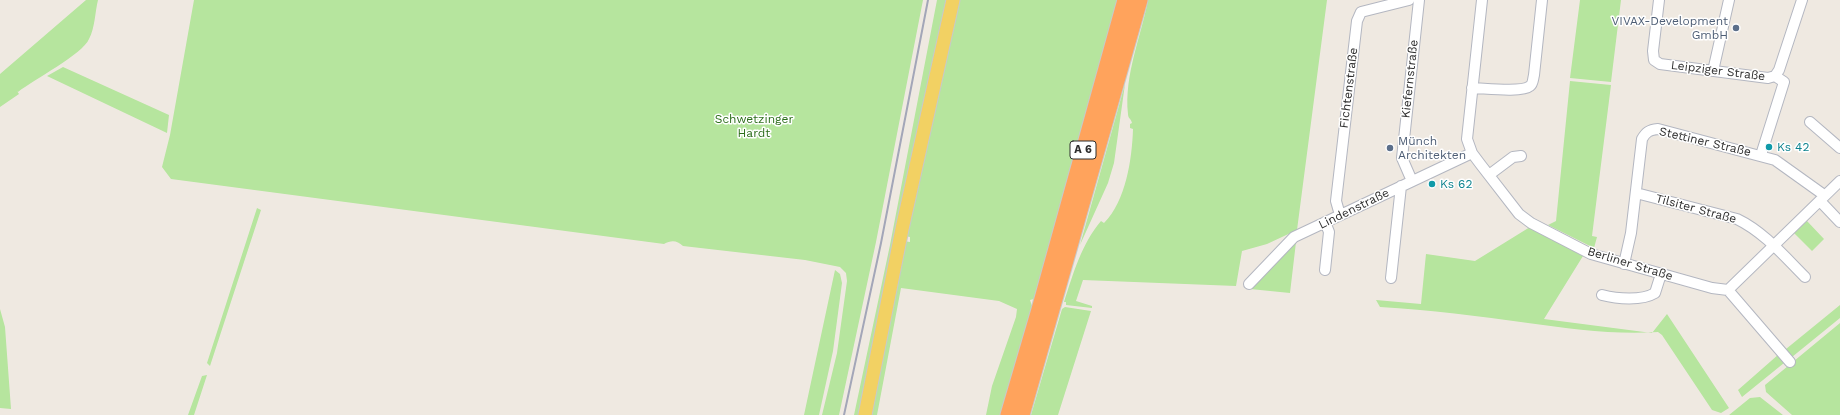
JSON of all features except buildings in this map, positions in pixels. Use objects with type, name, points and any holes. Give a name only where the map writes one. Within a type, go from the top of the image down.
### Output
[{"type":"highway","name":"A 6","points":[[1022,415],[1048,304],[1125,0]]},
{"type":"highway","name":"A 6","points":[[1008,415],[1048,304],[1140,0]]},
{"type":"main road","points":[[865,415],[902,229],[954,0]]},
{"type":"street","name":"Fichtenstraße","points":[[1340,215],[1336,201],[1357,21],[1360,12],[1409,0]]},
{"type":"street","name":"Kiefernstraße","points":[[1412,181],[1402,158],[1419,0]]},
{"type":"street","name":"Berliner Straße","points":[[1482,0],[1467,139],[1472,153],[1519,214],[1531,223],[1591,254],[1712,288],[1728,290]]},
{"type":"street","points":[[1472,88],[1521,89],[1529,87],[1533,82],[1542,0]]},
{"type":"street","name":"Leipziger Straße","points":[[1659,0],[1653,51],[1654,60],[1660,64],[1768,78],[1775,76],[1779,70],[1802,0]]},
{"type":"street","points":[[1713,71],[1729,0]]},
{"type":"street","points":[[1761,155],[1784,82],[1775,76]]},
{"type":"street","points":[[1810,122],[1840,148]]},
{"type":"street","name":"Stettiner Straße","points":[[1636,193],[1642,139],[1646,133],[1651,130],[1658,129],[1761,155],[1775,160],[1822,198],[1840,222]]},
{"type":"street","name":"Lindenstraße","points":[[1249,284],[1294,237],[1472,153]]},
{"type":"street","points":[[1489,175],[1513,157],[1522,156]]},
{"type":"street","points":[[1790,362],[1728,290],[1840,181]]},
{"type":"street","points":[[1391,278],[1402,186]]},
{"type":"street","points":[[1624,264],[1631,234],[1636,193]]},
{"type":"street","name":"Tilsiter Straße","points":[[1636,193],[1737,219],[1748,224],[1774,244],[1805,277]]},
{"type":"street","points":[[1325,270],[1329,232],[1326,222]]},
{"type":"street","points":[[1602,295],[1612,297],[1648,297],[1655,293],[1661,274]]},
{"type":"green space","points":[[86,0],[98,0],[93,30],[85,45],[68,59],[18,92],[17,91],[19,94],[0,107],[0,74]]},
{"type":"green space","name":"Schwetzinger Hardt","points":[[194,0],[923,0],[876,242],[839,415],[822,415],[837,353],[847,281],[846,273],[840,267],[805,260],[683,246],[674,241],[664,244],[171,179],[162,167],[170,135]]},
{"type":"green space","points":[[937,0],[950,0],[862,415],[854,415],[890,245]]},
{"type":"green space","points":[[958,0],[1118,0],[1034,299],[1030,300],[1032,306],[1000,415],[986,415],[992,386],[1016,317],[1017,309],[999,301],[901,288],[877,415],[869,415],[904,241],[910,242],[910,237],[905,236]]},
{"type":"green space","points":[[1148,0],[1327,0],[1297,230],[1267,244],[1242,251],[1236,286],[1083,280],[1076,301],[1092,306],[1092,308],[1066,305],[1066,302],[1064,302],[1088,239],[1101,221],[1104,223],[1112,214],[1123,192],[1129,166],[1133,129],[1130,128],[1130,124],[1132,123],[1128,116],[1128,85]]},
{"type":"green space","points":[[1580,0],[1621,0],[1611,82],[1570,78]]},
{"type":"green space","points":[[63,67],[169,115],[167,133],[47,76]]},
{"type":"green space","points":[[1570,81],[1611,85],[1592,236],[1597,237],[1594,248],[1548,225],[1556,221]]},
{"type":"green space","points":[[1125,84],[1114,163],[1108,183],[1080,245]]},
{"type":"green space","points":[[257,208],[261,210],[210,366],[207,363]]},
{"type":"green space","points":[[1807,221],[1824,239],[1812,251],[1794,233]]},
{"type":"green space","points":[[1530,227],[1583,256],[1544,319],[1648,332],[1626,333],[1593,331],[1491,318],[1380,307],[1376,300],[1421,304],[1426,254],[1475,261]]},
{"type":"green space","points":[[1296,242],[1290,293],[1250,289],[1292,245]]},
{"type":"green space","points":[[835,270],[840,274],[842,283],[833,351],[819,415],[804,415]]},
{"type":"green space","points":[[1840,305],[1840,318],[1792,357],[1786,349]]},
{"type":"green space","points":[[1065,307],[1091,311],[1058,415],[1031,415],[1062,309]]},
{"type":"green space","points":[[0,309],[5,327],[11,409],[0,408]]},
{"type":"green space","points":[[1667,314],[1729,408],[1721,413],[1712,410],[1662,335],[1658,332],[1653,332]]},
{"type":"green space","points":[[1840,323],[1840,415],[1792,415],[1766,392],[1765,385]]},
{"type":"green space","points":[[1779,354],[1784,363],[1742,397],[1738,390]]},
{"type":"green space","points":[[207,375],[194,415],[188,415],[202,376]]},
{"type":"green space","points":[[1760,397],[1783,415],[1729,415],[1750,398]]},
{"type":"railway","points":[[844,415],[881,243],[928,0]]},
{"type":"place","name":"VIVAX-Development GmbH","points":[[1736,28]]},
{"type":"place","name":"Ks 42","points":[[1769,147]]},
{"type":"place","name":"Münch Architekten","points":[[1390,148]]},
{"type":"place","name":"Ks 62","points":[[1432,184]]}]
